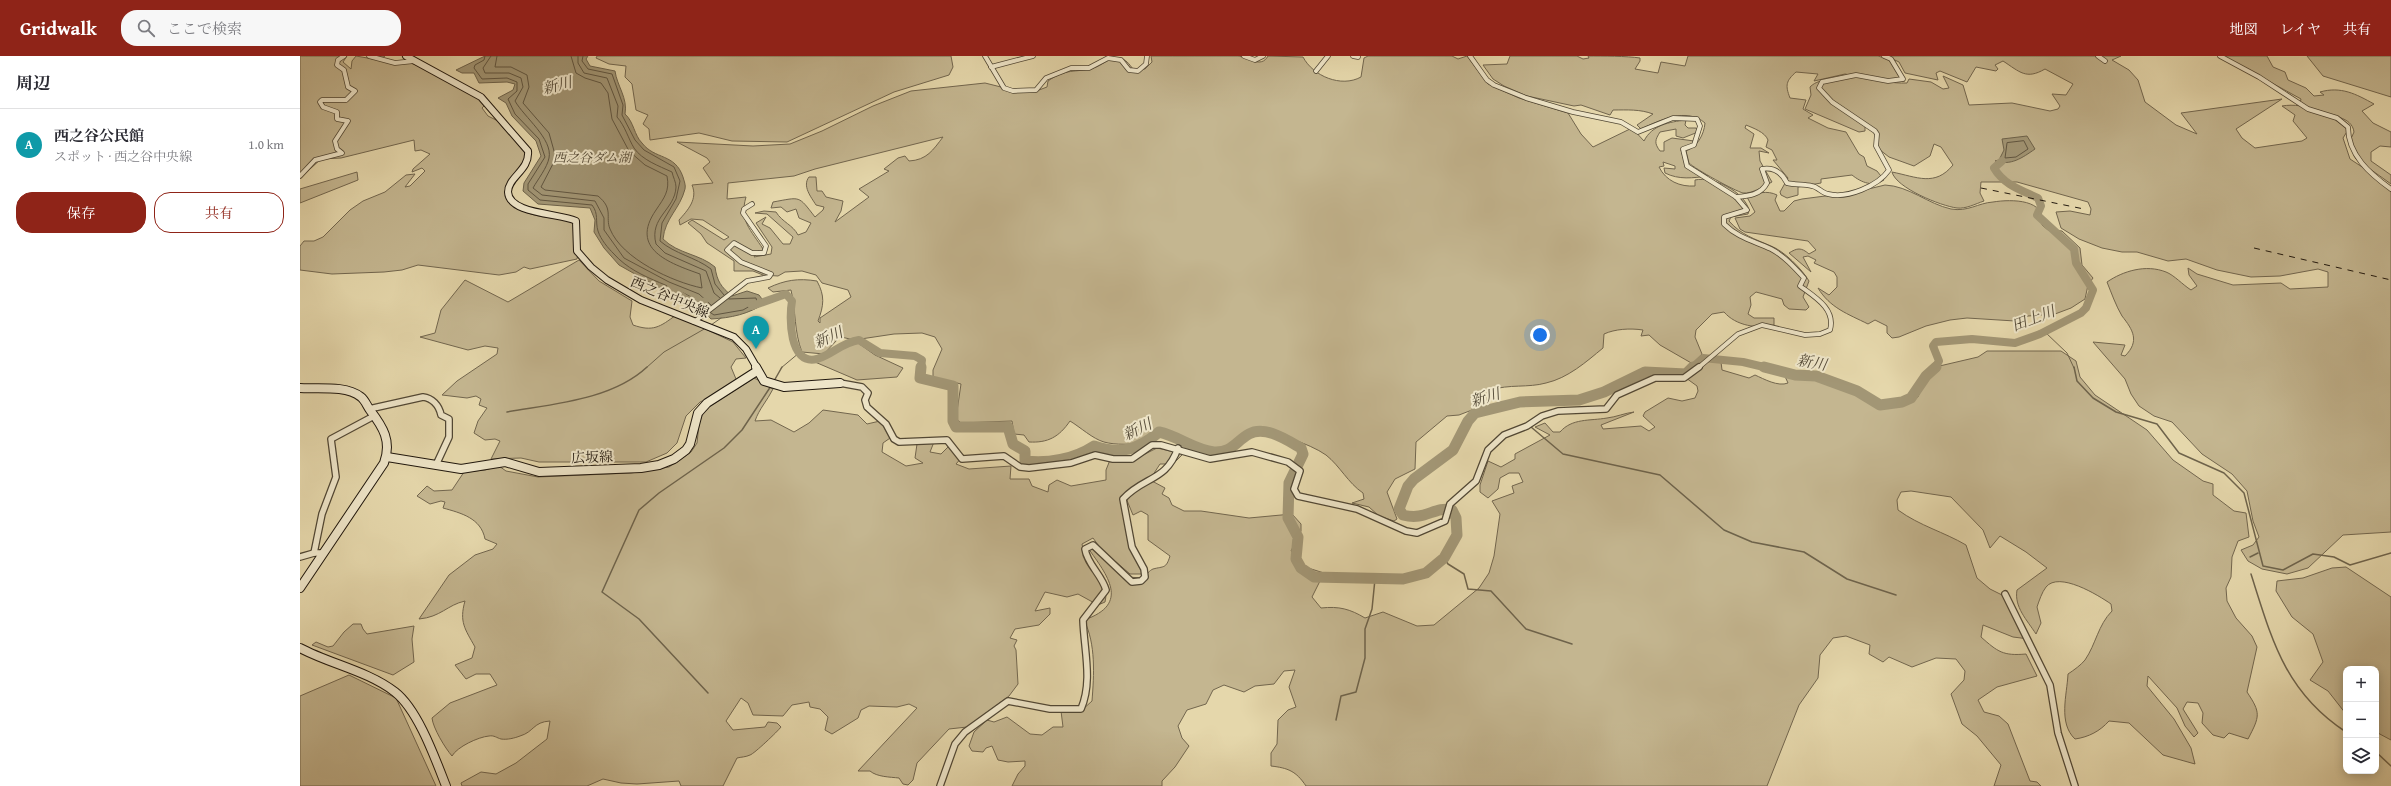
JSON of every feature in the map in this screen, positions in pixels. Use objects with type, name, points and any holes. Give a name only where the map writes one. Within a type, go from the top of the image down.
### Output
[{"type":"street","points":[[300,176],[314,160],[340,156],[342,153],[337,150],[334,142],[336,135],[348,121],[337,120],[337,112],[323,107],[320,102],[322,100],[346,100],[355,91],[348,87],[344,70],[337,65],[338,60],[344,56]]},
{"type":"street","points":[[369,56],[395,63],[414,61]]},
{"type":"street","name":"西之谷中央線","points":[[406,56],[478,94],[528,151],[527,162],[512,181],[508,192],[520,207],[534,213],[572,218],[576,221],[578,227],[576,248],[579,255],[604,279],[634,297],[734,337],[742,343],[764,381],[780,386],[796,387],[840,383]]},
{"type":"street","points":[[984,56],[1004,88],[1013,91],[1032,91],[1038,88],[1046,78],[1055,74],[1071,68],[1092,67],[1108,58],[1121,60],[1129,70],[1138,70],[1146,64],[1147,56]]},
{"type":"street","points":[[991,67],[1033,56]]},
{"type":"street","points":[[1244,56],[1255,60],[1263,56]]},
{"type":"street","points":[[1316,71],[1327,56]]},
{"type":"street","points":[[1353,56],[1358,57]]},
{"type":"street","points":[[840,383],[862,387],[868,393],[865,400],[867,407],[886,424],[894,439],[899,442],[947,440],[951,443],[962,459],[1004,456],[1020,467],[1029,468],[1071,463],[1095,455],[1114,459],[1132,459],[1152,445],[1161,444],[1210,459],[1242,452],[1269,456],[1288,462],[1300,471],[1294,489],[1298,496],[1357,509],[1406,531],[1416,533],[1445,522],[1450,504],[1476,481],[1483,459],[1488,450],[1500,438],[1514,429],[1527,426],[1542,416],[1558,411],[1606,409],[1617,395],[1656,378],[1684,378],[1692,374],[1709,356],[1724,344],[1733,340],[1738,334],[1762,325],[1805,335],[1820,334],[1830,330],[1833,321],[1831,316],[1819,300],[1800,286],[1804,278],[1796,267],[1771,249],[1743,240],[1724,224],[1724,217],[1747,210],[1736,197],[1687,166],[1684,149],[1694,145],[1700,126],[1697,119],[1673,118],[1638,132],[1621,122],[1573,112],[1526,98],[1490,83],[1470,56]]},
{"type":"street","points":[[1736,197],[1754,195],[1764,189],[1767,183],[1762,170],[1767,168],[1776,170],[1787,183],[1815,186],[1827,194],[1846,192],[1866,187],[1886,176],[1889,170],[1876,146],[1877,134],[1875,131],[1847,114],[1824,95],[1819,88],[1822,82],[1848,76],[1888,80],[1903,79],[1891,59],[1884,56]]},
{"type":"street","points":[[2098,56],[2105,60]]},
{"type":"street","points":[[2220,56],[2259,77],[2308,109],[2336,118],[2348,127],[2347,134],[2361,162],[2391,189]]},
{"type":"street","points":[[694,322],[747,281],[769,277],[771,274],[741,262],[727,250],[728,247],[734,243],[752,253],[764,253],[766,246],[743,213],[744,209],[752,204]]},
{"type":"street","name":"広坂線","points":[[387,457],[461,469],[505,462],[539,472],[641,468],[659,465],[686,450],[690,444],[698,413],[707,403],[757,371]]},
{"type":"street","points":[[300,388],[330,388],[349,392],[360,397],[370,409],[387,438],[387,457],[300,588]]},
{"type":"street","points":[[370,409],[423,397],[430,398],[440,409],[441,415],[449,419],[449,436],[436,465]]},
{"type":"street","points":[[314,553],[322,514],[336,477],[331,439],[374,416]]},
{"type":"street","points":[[940,786],[955,744],[964,732],[1008,701],[1050,709],[1081,709],[1085,703],[1087,669],[1083,620],[1106,590],[1099,570],[1086,555],[1085,549],[1093,545],[1127,579],[1132,582],[1141,581],[1145,577],[1144,569],[1132,547],[1123,499],[1140,484],[1165,474],[1175,459],[1178,448]]},
{"type":"street","points":[[300,557],[314,553],[323,553]]},
{"type":"street","points":[[2005,594],[2050,685],[2058,733],[2075,786]]},
{"type":"street","points":[[300,648],[383,685],[401,697],[420,730],[446,786]]},
{"type":"shaded area","points":[[300,56],[347,56],[343,62],[351,69],[352,61],[356,56],[373,59],[373,56],[385,56],[382,58],[410,63],[428,69],[461,86],[480,99],[486,104],[482,108],[488,116],[498,121],[503,128],[526,148],[528,158],[505,187],[509,197],[515,205],[523,211],[542,217],[574,220],[578,254],[577,259],[530,269],[524,267],[516,272],[499,275],[418,265],[402,270],[384,272],[332,274],[300,270],[300,246],[304,241],[314,241],[323,237],[350,210],[363,201],[385,192],[406,175],[415,174],[405,187],[410,186],[425,171],[422,168],[412,172],[413,169],[430,154],[421,150],[415,151],[414,140],[341,158],[321,159],[300,178]]},
{"type":"shaded area","points":[[597,56],[951,56],[953,67],[949,75],[894,92],[787,142],[732,141],[699,133],[650,140],[649,129],[643,124],[648,115],[636,110],[632,84],[625,77],[626,66],[609,64],[596,58]]},
{"type":"shaded area","points":[[1151,56],[1238,56],[1258,62],[1262,62],[1268,56],[1303,57],[1313,70],[1320,75],[1336,81],[1345,81],[1361,77],[1364,58],[1368,56],[1452,56],[1458,59],[1467,56],[1488,84],[1519,98],[1568,113],[1581,134],[1593,147],[1632,128],[1644,141],[1652,131],[1662,125],[1686,120],[1685,125],[1688,128],[1696,128],[1698,132],[1683,138],[1676,136],[1676,129],[1660,132],[1656,139],[1656,144],[1660,151],[1664,151],[1664,142],[1672,138],[1694,141],[1692,146],[1681,150],[1685,163],[1708,176],[1686,178],[1676,177],[1665,173],[1664,168],[1675,169],[1675,166],[1663,162],[1664,166],[1659,167],[1662,172],[1674,182],[1689,186],[1695,186],[1695,180],[1710,180],[1727,186],[1741,197],[1749,210],[1748,214],[1731,217],[1729,221],[1743,233],[1776,248],[1797,266],[1809,281],[1803,297],[1809,307],[1806,310],[1789,309],[1784,305],[1782,299],[1756,292],[1750,297],[1751,305],[1748,314],[1754,318],[1774,318],[1774,325],[1761,327],[1748,325],[1729,317],[1724,312],[1712,314],[1696,330],[1695,337],[1702,354],[1693,364],[1660,345],[1649,335],[1641,336],[1643,330],[1618,330],[1604,334],[1603,348],[1576,369],[1554,381],[1491,390],[1485,405],[1459,415],[1447,416],[1416,442],[1415,469],[1395,479],[1387,492],[1397,519],[1394,521],[1379,516],[1369,507],[1352,503],[1364,499],[1363,493],[1326,455],[1301,442],[1270,433],[1252,429],[1233,449],[1218,455],[1195,449],[1162,433],[1156,434],[1147,441],[1135,444],[1108,443],[1095,438],[1070,421],[1057,435],[1047,440],[1036,442],[1029,442],[1024,435],[1014,434],[1012,421],[961,423],[956,418],[961,384],[933,377],[933,370],[942,349],[935,337],[922,333],[894,334],[854,340],[833,335],[837,340],[824,354],[802,352],[796,329],[791,290],[773,292],[768,288],[792,280],[817,281],[823,301],[822,310],[818,321],[820,323],[820,318],[851,297],[848,290],[822,283],[816,275],[802,271],[785,272],[778,276],[763,275],[753,271],[734,271],[734,261],[707,243],[701,234],[688,223],[692,220],[724,240],[729,237],[703,220],[691,219],[680,225],[679,220],[689,208],[693,200],[694,190],[692,185],[713,183],[703,168],[710,162],[707,158],[677,142],[753,146],[790,144],[822,131],[873,106],[911,91],[985,83],[1021,92],[1039,90],[1047,87],[1048,81],[1060,74],[1093,68],[1115,58],[1124,59],[1133,69],[1145,69],[1152,62]],"holes":[[[943,137],[929,154],[920,159],[909,161],[905,156],[898,158],[884,169],[889,171],[859,189],[869,197],[835,222],[841,211],[843,201],[826,197],[822,191],[817,191],[816,177],[809,177],[806,184],[808,191],[816,205],[824,207],[823,210],[815,217],[802,201],[798,199],[773,202],[771,208],[781,207],[787,212],[796,209],[799,218],[811,223],[806,232],[798,235],[776,212],[764,211],[755,213],[767,214],[793,237],[790,244],[783,244],[770,228],[762,224],[766,217],[756,223],[772,247],[771,254],[754,257],[758,251],[762,252],[763,249],[747,225],[745,219],[744,205],[746,197],[727,199],[728,183],[794,176],[815,169]]]},
{"type":"shaded area","points":[[1510,56],[1577,56],[1583,59],[1589,58],[1588,56],[1635,57],[1640,58],[1640,61],[1635,69],[1658,73],[1661,62],[1685,66],[1688,56],[1878,56],[1888,59],[1905,81],[1887,82],[1845,74],[1814,81],[1818,74],[1796,72],[1787,84],[1787,90],[1790,98],[1806,100],[1803,109],[1813,115],[1808,118],[1828,128],[1846,132],[1859,154],[1864,157],[1867,166],[1877,171],[1884,180],[1872,184],[1864,182],[1852,175],[1821,179],[1821,183],[1798,187],[1798,195],[1787,198],[1781,195],[1780,192],[1788,178],[1773,160],[1777,160],[1772,150],[1766,147],[1768,140],[1766,137],[1755,129],[1746,125],[1745,128],[1754,134],[1750,148],[1761,148],[1769,153],[1759,151],[1760,161],[1772,182],[1754,191],[1743,193],[1715,180],[1689,163],[1686,151],[1697,144],[1705,123],[1698,118],[1682,115],[1656,122],[1641,129],[1637,125],[1653,114],[1628,110],[1613,110],[1610,115],[1581,105],[1574,106],[1527,96],[1504,86],[1493,79],[1483,65],[1507,64]]},
{"type":"shaded area","points":[[1886,56],[2121,56],[2112,60],[2129,70],[2138,80],[2145,102],[2176,125],[2197,134],[2181,113],[2282,99],[2236,129],[2242,138],[2255,148],[2302,141],[2307,138],[2293,121],[2295,115],[2282,106],[2300,106],[2318,110],[2334,119],[2348,130],[2343,138],[2350,159],[2385,182],[2391,191],[2391,532],[2343,535],[2308,568],[2287,574],[2262,569],[2248,561],[2241,550],[2253,545],[2259,537],[2253,521],[2247,491],[2232,474],[2202,454],[2172,422],[2154,416],[2139,406],[2131,394],[2125,379],[2093,342],[2125,345],[2121,355],[2125,356],[2130,351],[2134,340],[2132,331],[2122,316],[2107,282],[2127,272],[2151,269],[2166,272],[2191,290],[2197,286],[2189,275],[2188,268],[2197,274],[2233,285],[2281,283],[2290,289],[2328,287],[2328,272],[2318,269],[2280,276],[2251,277],[2217,270],[2186,259],[2168,261],[2137,252],[2122,252],[2102,248],[2079,239],[2061,228],[2056,212],[2070,211],[2090,215],[2091,209],[2088,202],[2017,182],[1981,182],[1980,193],[1984,201],[1964,208],[1950,207],[1930,200],[1910,190],[1895,178],[1892,172],[1925,179],[1939,176],[1953,165],[1941,147],[1934,144],[1930,156],[1914,166],[1889,157],[1875,146],[1877,136],[1872,128],[1865,126],[1865,131],[1859,132],[1805,109],[1811,95],[1810,87],[1822,81],[1850,76],[1896,83],[1907,83],[1909,79],[1931,82],[1943,89],[1949,88],[1943,76],[1963,85],[1969,105],[2012,103],[2050,111],[2058,109],[2060,106],[2052,94],[2066,95],[2073,84],[2045,69],[2033,74],[2028,74],[2019,71],[2003,61],[1995,65],[1998,69],[1996,71],[1976,67],[1967,82],[1940,71],[1936,73],[1938,80],[1905,73],[1899,62]]},
{"type":"shaded area","points":[[2223,56],[2267,56],[2273,67],[2285,72],[2288,80],[2306,88],[2314,96],[2324,95],[2320,92],[2335,90],[2355,94],[2374,104],[2362,111],[2373,123],[2391,132],[2391,147],[2380,146],[2371,152],[2371,161],[2391,175],[2391,184],[2356,159],[2349,143],[2354,132],[2349,123],[2340,118],[2318,112],[2300,103],[2301,99]]},
{"type":"shaded area","points":[[2307,56],[2391,56],[2391,97],[2323,76]]},
{"type":"shaded area","points":[[357,172],[358,180],[300,203],[300,189]]},
{"type":"shaded area","points":[[1885,185],[1902,188],[1943,207],[1957,210],[2001,201],[2018,201],[2034,206],[2039,210],[2042,216],[2042,225],[2048,230],[2062,231],[2080,248],[2082,265],[2093,278],[2088,285],[2085,299],[2071,308],[2055,314],[2028,316],[2015,321],[1967,318],[1950,320],[1926,326],[1899,337],[1892,338],[1887,333],[1887,326],[1875,320],[1868,324],[1840,310],[1828,301],[1818,288],[1829,295],[1837,287],[1837,277],[1834,272],[1814,263],[1816,260],[1808,256],[1803,257],[1811,272],[1789,253],[1799,249],[1804,250],[1809,254],[1816,250],[1808,241],[1745,232],[1740,229],[1735,218],[1750,216],[1755,212],[1747,197],[1758,193],[1766,192],[1777,195],[1775,200],[1780,211],[1784,211],[1794,201],[1856,192]]},
{"type":"shaded area","points":[[579,260],[599,281],[632,301],[630,317],[633,325],[646,328],[656,327],[665,323],[676,315],[733,342],[746,358],[736,359],[731,367],[736,379],[729,388],[700,402],[686,416],[677,443],[667,453],[646,462],[539,462],[521,458],[491,459],[500,441],[495,439],[485,440],[474,433],[478,421],[487,408],[479,405],[481,399],[476,396],[467,398],[442,395],[457,381],[497,354],[498,348],[485,346],[468,350],[420,337],[435,333],[441,310],[465,280],[508,302]]},
{"type":"shaded area","points":[[858,343],[875,355],[903,368],[897,377],[857,380],[815,362]]},
{"type":"shaded area","points":[[1987,351],[2061,351],[2076,361],[2080,377],[2095,395],[2147,430],[2173,460],[2203,481],[2213,484],[2213,495],[2234,511],[2246,513],[2249,537],[2238,541],[2232,557],[2231,577],[2226,588],[2227,601],[2236,618],[2252,636],[2257,647],[2247,692],[2257,710],[2257,720],[2248,739],[2229,733],[2224,738],[2213,735],[2202,723],[2203,713],[2198,703],[2187,702],[2183,709],[2198,733],[2194,737],[2185,726],[2177,708],[2148,676],[2147,686],[2174,719],[2191,748],[2195,764],[2163,755],[2129,723],[2109,721],[2094,733],[2075,739],[2070,732],[2065,717],[2068,674],[2079,666],[2089,654],[2103,622],[2112,611],[2111,604],[2088,590],[2078,586],[2069,583],[2052,583],[2046,587],[2037,607],[2041,623],[2036,634],[2019,608],[2017,602],[2017,590],[2047,568],[2026,552],[2000,536],[1990,548],[1983,530],[1951,497],[1911,491],[1901,492],[1897,500],[1898,510],[1906,516],[1966,545],[1977,578],[1990,589],[2008,598],[2029,639],[2013,637],[1983,625],[1981,637],[2001,652],[2026,654],[2037,676],[1997,687],[1978,700],[1984,712],[1999,716],[2008,724],[2030,781],[2037,782],[2041,786],[1994,786],[2001,765],[1977,736],[1962,724],[1951,694],[1964,680],[1965,671],[1956,659],[1936,658],[1912,667],[1889,657],[1883,662],[1869,654],[1870,645],[1846,636],[1833,638],[1820,655],[1818,678],[1799,705],[1767,786],[1306,786],[1299,777],[1291,771],[1271,766],[1271,753],[1277,744],[1278,720],[1288,710],[1296,707],[1289,687],[1295,670],[1284,671],[1274,684],[1255,686],[1244,692],[1224,685],[1213,690],[1206,704],[1187,710],[1178,726],[1182,738],[1189,746],[1175,767],[1162,781],[1162,786],[1012,786],[1018,774],[1025,766],[1025,761],[1008,762],[998,760],[992,746],[986,748],[983,752],[972,751],[969,746],[974,732],[987,720],[994,722],[1007,717],[1030,734],[1042,735],[1053,727],[1063,727],[1061,711],[1082,710],[1092,701],[1094,670],[1092,649],[1091,639],[1084,620],[1098,613],[1107,606],[1111,597],[1111,588],[1102,568],[1088,548],[1088,544],[1093,546],[1127,577],[1143,578],[1149,571],[1166,565],[1170,556],[1148,540],[1148,515],[1141,511],[1133,515],[1126,498],[1128,495],[1152,481],[1165,488],[1162,494],[1169,498],[1172,505],[1184,511],[1201,511],[1249,518],[1292,514],[1301,524],[1301,531],[1291,551],[1300,557],[1305,567],[1324,573],[1312,597],[1321,608],[1333,607],[1344,609],[1365,618],[1383,612],[1417,626],[1434,625],[1479,588],[1489,573],[1494,556],[1500,514],[1492,501],[1514,493],[1512,486],[1523,482],[1519,473],[1509,473],[1500,478],[1498,489],[1488,498],[1480,492],[1480,485],[1488,461],[1501,467],[1515,459],[1515,454],[1550,435],[1535,427],[1545,423],[1553,432],[1560,432],[1570,424],[1576,422],[1634,412],[1601,425],[1603,429],[1641,426],[1649,431],[1655,427],[1643,416],[1645,412],[1668,398],[1682,401],[1695,398],[1698,391],[1697,386],[1686,378],[1694,375],[1712,358],[1721,362],[1722,370],[1749,378],[1755,375],[1771,382],[1784,384],[1788,383],[1783,372],[1816,374],[1858,388],[1874,400],[1900,405],[1909,403],[1918,397],[1927,373],[1931,368],[1978,357]]},
{"type":"shaded area","points":[[754,378],[773,389],[755,421],[771,420],[794,432],[809,423],[823,410],[858,415],[867,424],[880,421],[893,436],[883,443],[882,452],[906,466],[923,463],[915,458],[917,444],[934,442],[930,452],[941,454],[950,445],[962,457],[956,464],[969,469],[1011,466],[1010,479],[1029,479],[1032,486],[1048,492],[1049,485],[1057,480],[1071,486],[1106,480],[1106,470],[1110,460],[1133,460],[1157,448],[1183,454],[1173,464],[1160,464],[1149,481],[1123,495],[1123,515],[1129,535],[1145,574],[1130,574],[1101,549],[1093,538],[1082,544],[1083,549],[1097,567],[1103,580],[1106,594],[1105,602],[1098,605],[1078,594],[1067,597],[1045,592],[1035,611],[1050,608],[1050,614],[1039,625],[1015,629],[1010,638],[1017,640],[1014,646],[1016,650],[1018,684],[1009,696],[967,727],[949,729],[917,763],[913,780],[908,785],[903,784],[899,778],[880,776],[870,771],[858,771],[917,708],[909,704],[897,707],[869,706],[861,710],[858,718],[832,734],[825,730],[828,717],[820,709],[810,707],[809,702],[792,705],[783,716],[753,715],[748,703],[741,698],[726,721],[733,730],[765,727],[768,722],[777,723],[781,727],[752,754],[737,758],[723,786],[681,786],[679,781],[637,784],[621,783],[603,779],[587,786],[462,786],[461,783],[481,772],[496,774],[516,763],[547,739],[550,721],[540,723],[525,734],[513,738],[500,739],[491,736],[479,738],[458,749],[452,756],[443,743],[432,718],[450,703],[497,685],[490,674],[476,674],[466,679],[455,665],[472,658],[475,647],[464,625],[463,608],[465,601],[453,605],[433,616],[419,619],[449,575],[475,555],[493,549],[497,544],[485,539],[483,532],[475,521],[463,514],[443,508],[445,502],[441,501],[430,504],[417,496],[427,486],[434,491],[452,490],[464,472],[485,470],[499,466],[506,471],[538,477],[631,473],[669,467],[691,452],[697,443],[699,424],[704,410]]},
{"type":"shaded area","points":[[2346,567],[2391,597],[2391,740],[2379,734],[2379,666],[2343,666],[2343,710],[2328,691],[2310,680],[2323,662],[2313,634],[2292,617],[2276,591],[2277,581],[2303,578],[2332,568]]},
{"type":"shaded area","points":[[353,624],[361,624],[367,634],[414,626],[412,639],[414,662],[393,675],[312,645],[316,642],[328,647],[333,646],[344,632]]},
{"type":"shaded area","points":[[349,675],[396,698],[436,786],[300,786],[300,696]]},
{"type":"water","name":"西之谷ダム湖","points":[[485,56],[588,56],[586,59],[590,66],[615,71],[624,97],[626,108],[625,114],[628,117],[639,140],[653,152],[675,164],[683,177],[685,188],[683,196],[667,225],[663,239],[675,248],[703,259],[715,267],[720,283],[732,296],[747,291],[759,295],[765,303],[740,315],[711,319],[695,302],[665,291],[619,265],[604,248],[594,232],[595,220],[590,208],[538,204],[523,191],[524,183],[541,156],[536,141],[512,116],[506,103],[498,98],[513,90],[515,84],[507,82],[479,83],[474,73],[462,73],[456,70]]},
{"type":"water","points":[[2027,136],[2035,149],[2021,158],[2011,162],[1995,161],[1999,160],[2004,150],[2002,139]]},
{"type":"waterway","name":"田上川","points":[[1935,368],[1939,361],[1933,346],[1936,342],[1972,339],[2015,343],[2040,334],[2081,313],[2086,308],[2093,290],[2076,263],[2074,249],[2037,215],[2041,206],[2038,198],[2013,186],[1998,174],[1994,168],[2002,161]]},
{"type":"waterway","name":"新川","points":[[670,288],[687,300],[704,302]]},
{"type":"waterway","name":"新川","points":[[752,306],[786,294],[792,301],[791,328],[796,348],[801,355],[808,359],[817,359],[853,341],[859,340],[880,353],[915,356],[922,360],[921,368]]},
{"type":"waterway","points":[[711,325],[721,318]]},
{"type":"waterway","points":[[646,368],[664,352],[706,328]]},
{"type":"waterway","points":[[2045,332],[2067,353],[2074,368]]},
{"type":"waterway","points":[[782,367],[799,353]]},
{"type":"waterway","name":"新川","points":[[1692,368],[1703,358],[1743,362],[1766,368]]},
{"type":"waterway","points":[[507,412],[562,403],[599,394],[617,387],[633,378],[647,367]]},
{"type":"waterway","points":[[774,381],[782,367]]},
{"type":"waterway","name":"新川","points":[[921,367],[920,378],[953,386],[953,421],[956,427],[1008,427],[1013,444],[1025,451],[1025,461],[1043,462],[1061,460],[1094,446],[1112,450],[1128,449],[1144,443],[1159,432],[1200,449],[1214,452],[1230,449],[1249,434],[1255,432],[1262,431],[1276,435],[1301,448],[1303,454],[1289,483],[1288,518],[1298,537],[1296,559],[1301,568],[1314,577],[1403,579],[1426,573],[1444,558],[1457,535],[1456,518],[1452,510],[1440,510],[1418,516],[1403,515],[1399,509],[1408,486],[1414,479],[1453,450],[1468,421],[1475,413],[1520,402],[1579,400],[1604,392],[1645,372],[1686,374],[1692,368]]},
{"type":"waterway","points":[[2074,367],[2077,381],[2093,398],[2116,412],[2157,424],[2179,453],[2224,473],[2244,493],[2263,566],[2283,570],[2313,554],[2334,557],[2350,565],[2391,553]]},
{"type":"waterway","name":"田上川","points":[[1766,368],[1795,375],[1816,376],[1857,391],[1880,405],[1902,402],[1911,398],[1926,376],[1935,368]]},
{"type":"waterway","points":[[708,693],[639,619],[602,592],[639,510],[659,493],[724,448],[742,430],[771,386]]},
{"type":"waterway","points":[[1531,427],[1563,454],[1660,475],[1724,530],[1752,542],[1804,552],[1847,579],[1896,595]]},
{"type":"waterway","points":[[2250,557],[2258,553]]},
{"type":"waterway","points":[[1444,558],[1448,564],[1464,574],[1468,589],[1491,591],[1526,629],[1572,644]]},
{"type":"waterway","points":[[2251,574],[2274,642],[2295,682],[2308,700],[2343,730]]},
{"type":"waterway","points":[[1336,720],[1341,696],[1356,692],[1365,658],[1365,629],[1372,609],[1375,579]]},
{"type":"waterway","points":[[2379,755],[2391,766]]},
{"type":"railway","points":[[1981,188],[2084,209]]},
{"type":"railway","points":[[2254,248],[2391,280]]},
{"type":"place","name":"西之谷公民館","points":[[756,349]]}]
